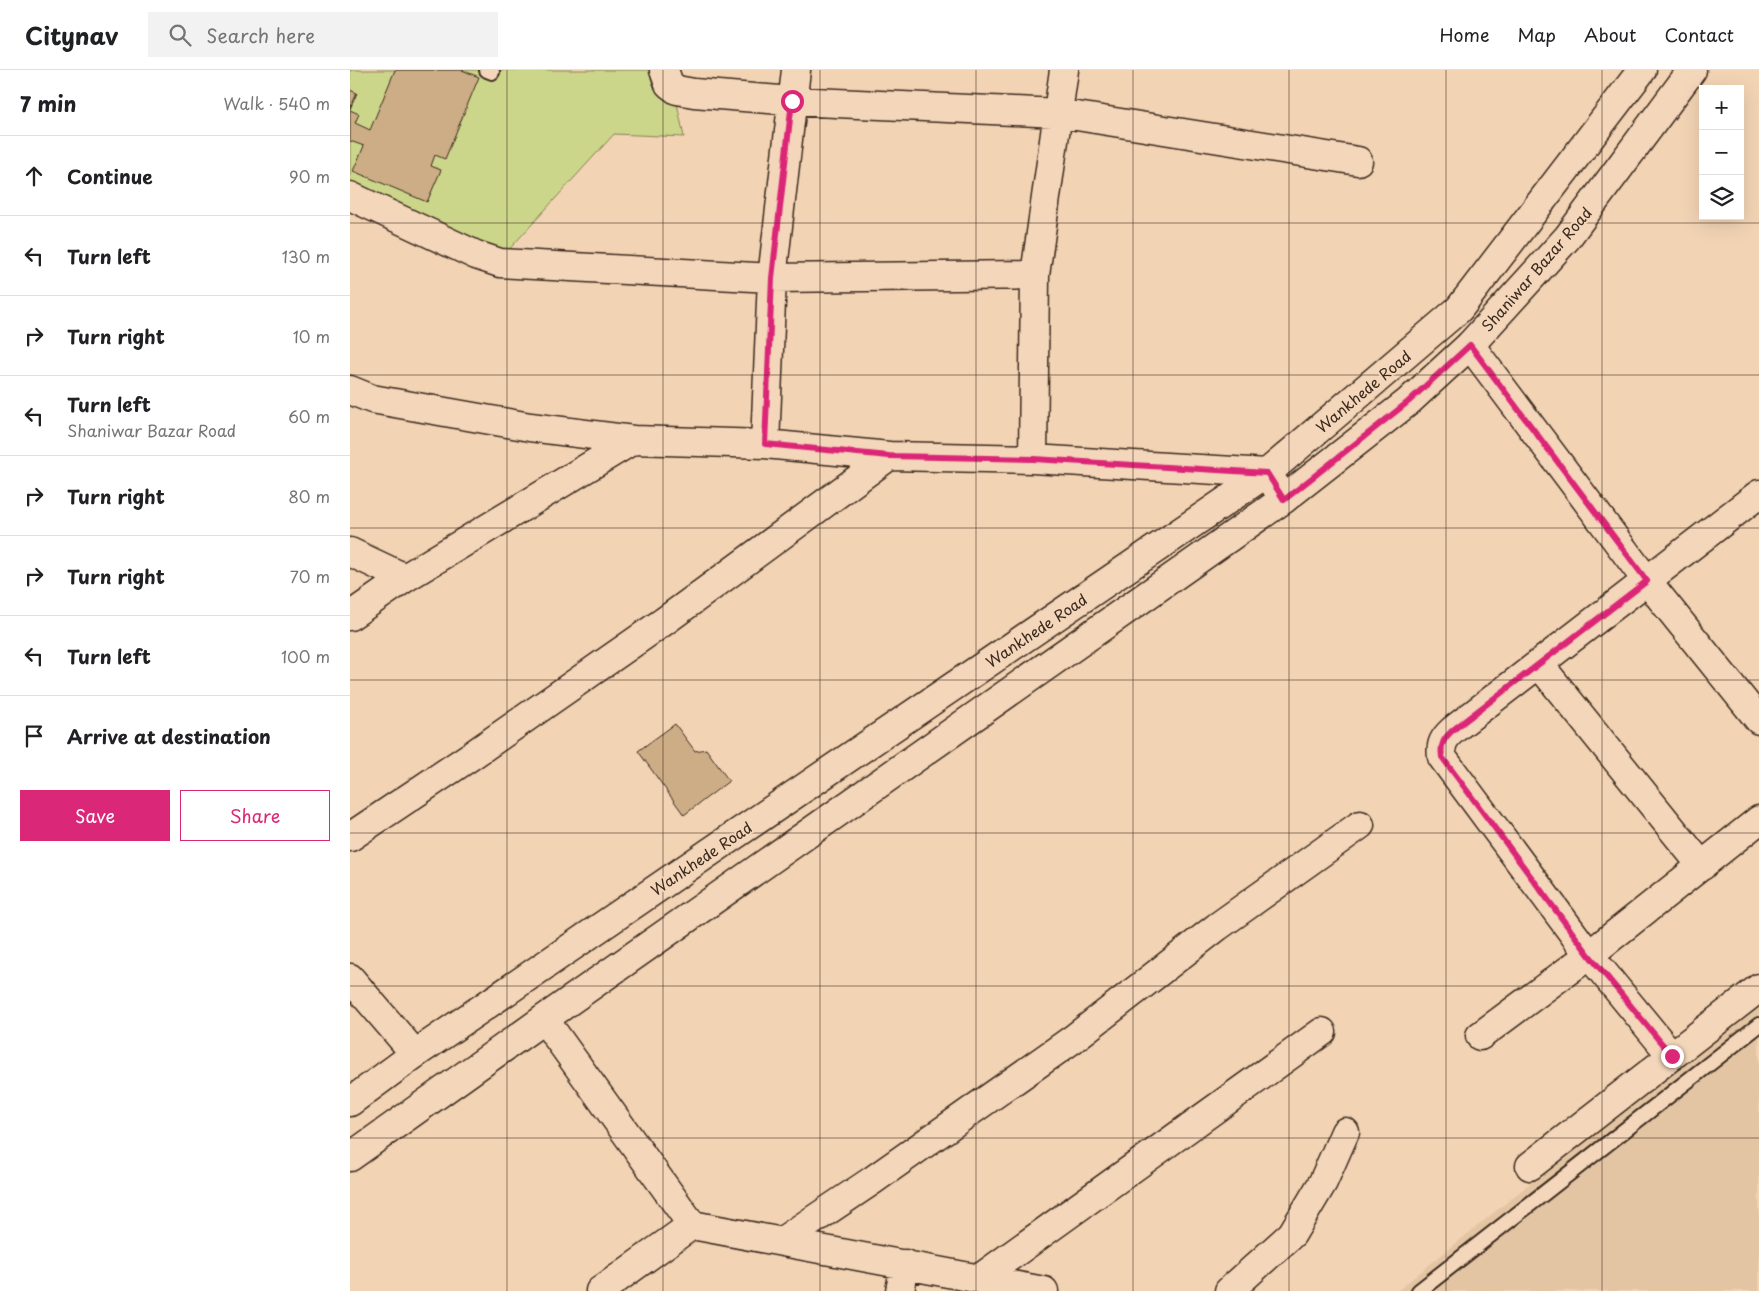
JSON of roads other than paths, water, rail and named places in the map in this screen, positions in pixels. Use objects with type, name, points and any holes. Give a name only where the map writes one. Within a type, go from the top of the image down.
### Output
[{"type":"street","points":[[664,70],[669,84],[677,90],[694,93],[792,101],[1058,113],[1358,161]]},
{"type":"street","points":[[765,444],[772,278],[796,70]]},
{"type":"street","points":[[1033,459],[1035,275],[1064,70]]},
{"type":"street","name":"Wankhede Road","points":[[350,1102],[415,1054],[740,831],[1267,473],[1459,309],[1642,70]]},
{"type":"street","name":"Shaniwar Bazar Road","points":[[1284,500],[1408,402],[1470,345],[1567,238],[1692,70]]},
{"type":"street","points":[[350,196],[476,255],[500,263],[772,278],[1035,275]]},
{"type":"street","points":[[1470,345],[1647,581],[1759,720]]},
{"type":"street","points":[[350,390],[372,399],[530,426],[633,440],[765,444],[889,456],[1033,459],[1267,473],[1284,500],[544,1019],[350,1158]]},
{"type":"street","points":[[350,616],[405,578],[633,440]]},
{"type":"street","points":[[350,837],[471,756],[666,620],[889,456]]},
{"type":"street","points":[[1672,1056],[1589,955],[1442,757],[1441,748],[1444,738],[1759,494]]},
{"type":"street","points":[[350,552],[405,578]]},
{"type":"street","points":[[1539,664],[1702,866]]},
{"type":"street","points":[[1480,1036],[1589,955],[1759,820]]},
{"type":"street","points":[[782,1242],[1073,1039],[1217,926],[1360,825]]},
{"type":"street","points":[[350,978],[415,1054]]},
{"type":"street","points":[[1530,1166],[1759,988]]},
{"type":"street","points":[[544,1019],[692,1225],[1044,1291]]},
{"type":"street","points":[[980,1278],[1322,1032]]},
{"type":"street","points":[[1229,1291],[1292,1234],[1323,1182],[1345,1132]]},
{"type":"street","points":[[600,1291],[692,1225]]},
{"type":"street","points":[[900,1291],[905,1264]]},
{"type":"lane","points":[[1419,1291],[1759,1025]]}]
